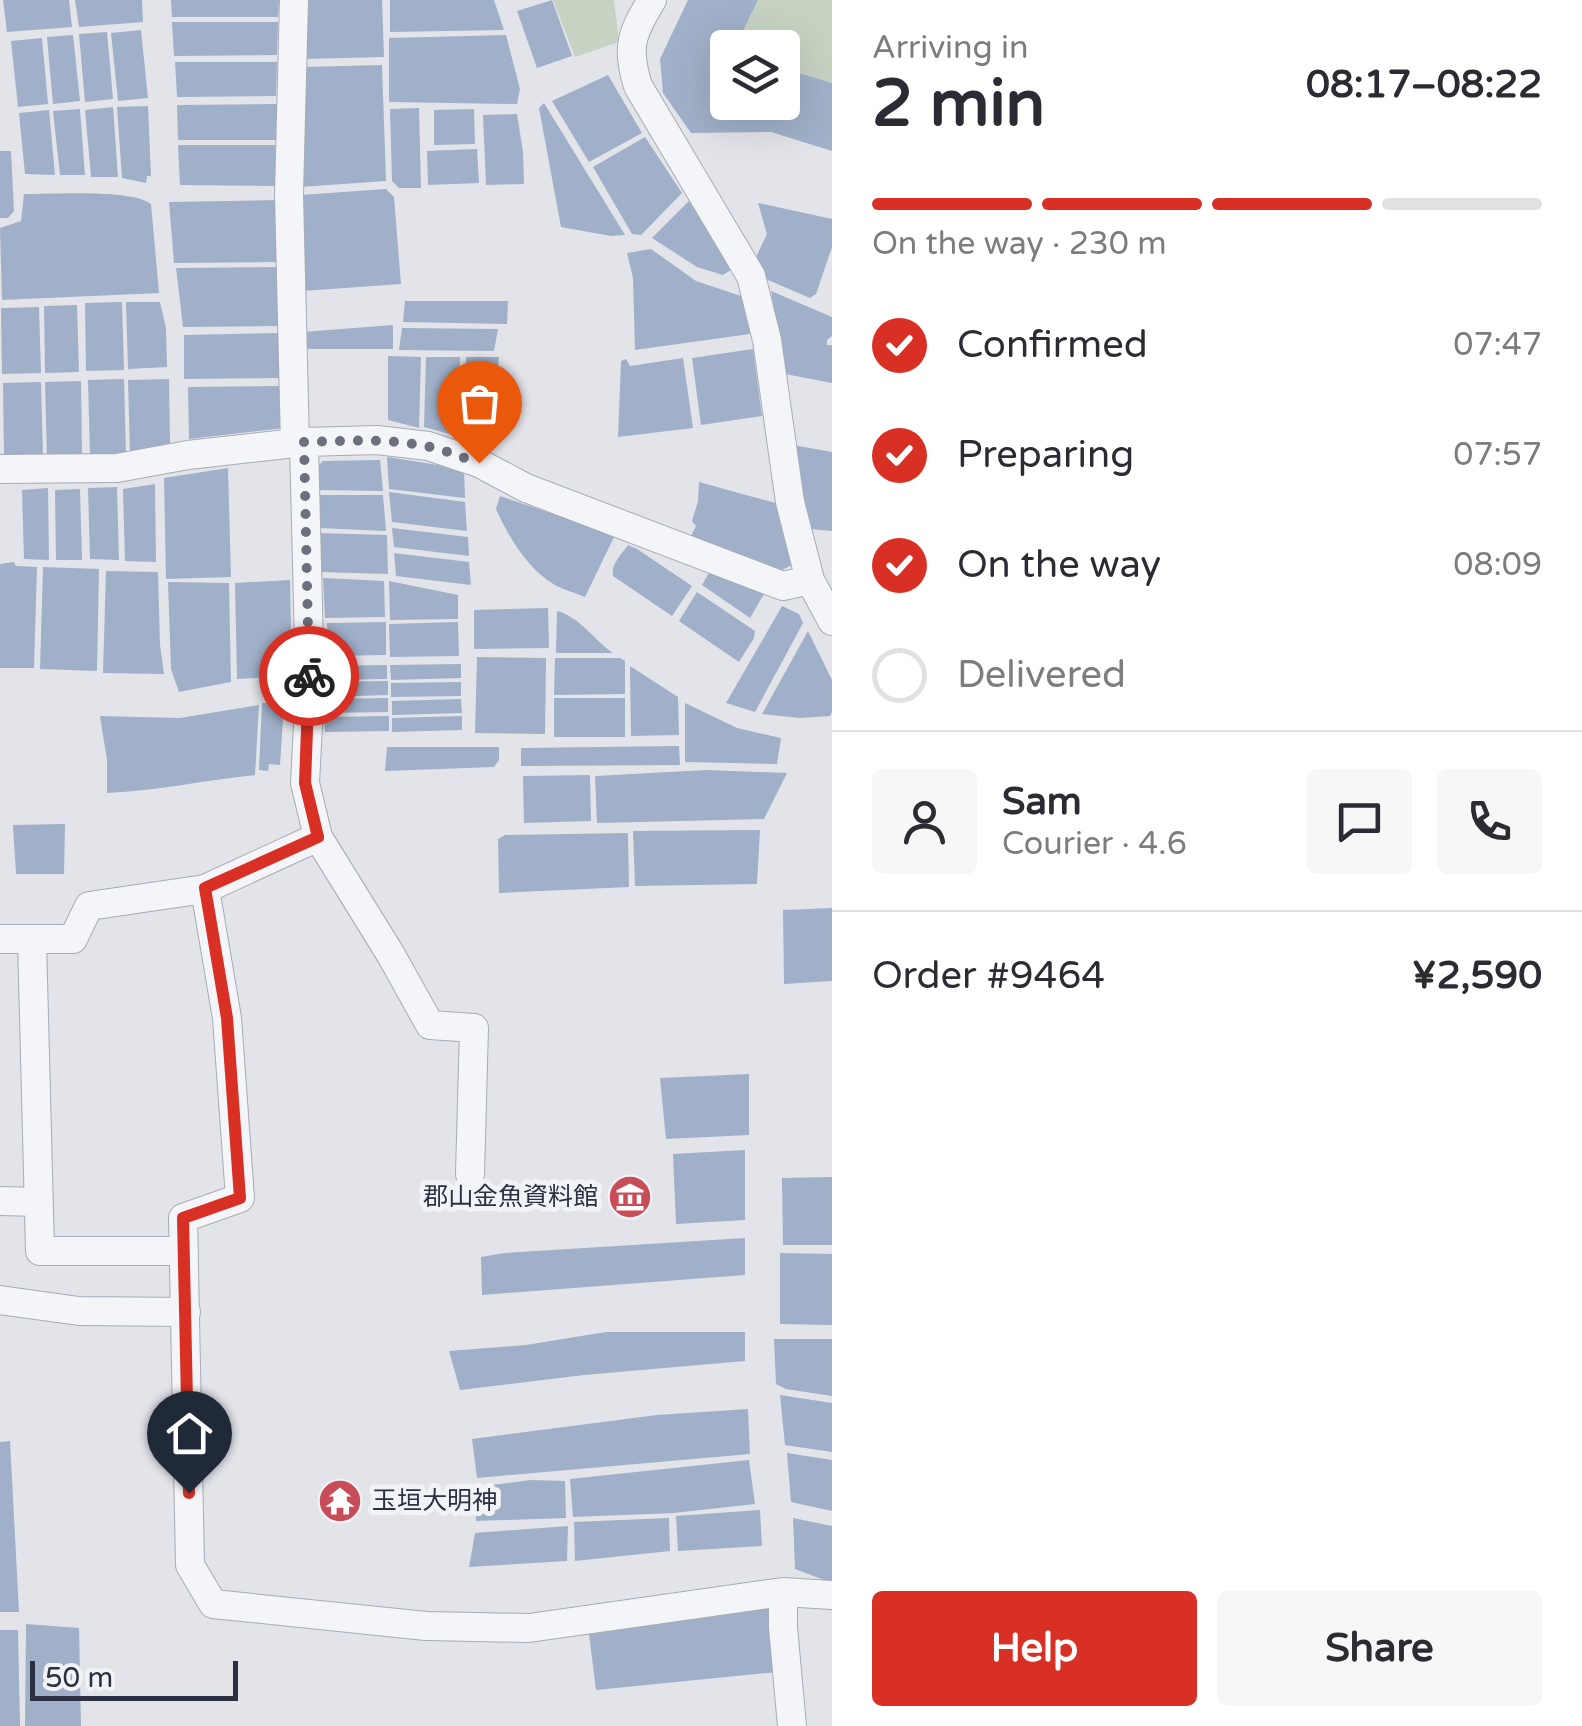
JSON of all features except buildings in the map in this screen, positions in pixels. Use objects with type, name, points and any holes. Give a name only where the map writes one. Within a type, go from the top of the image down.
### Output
[{"type":"street","points":[[294,0],[288,194],[310,669],[305,783],[318,837],[430,1026],[474,1028],[470,1174]]},
{"type":"street","points":[[652,0],[636,26],[630,59],[638,86],[752,276],[767,340],[790,502],[810,580],[832,621]]},
{"type":"street","points":[[0,469],[117,468],[188,455],[299,443],[377,440],[428,446],[479,463],[526,488],[782,586],[810,580]]},
{"type":"street","points":[[0,939],[74,939],[89,906],[205,888],[318,837]]},
{"type":"street","points":[[205,888],[227,1018],[240,1198],[183,1218],[190,1565],[213,1604],[426,1626],[530,1628],[783,1592],[832,1595]]},
{"type":"street","points":[[32,939],[40,1251],[184,1251]]},
{"type":"street","points":[[0,1201],[38,1202]]},
{"type":"street","points":[[0,1300],[79,1311],[186,1312]]},
{"type":"street","points":[[783,1592],[792,1726]]},
{"type":"green space","points":[[553,0],[614,0],[619,42],[575,57]]},
{"type":"green space","points":[[758,0],[832,0],[832,83],[800,73],[800,30],[743,30]]},
{"type":"water","points":[[3,0],[69,0],[72,27],[7,32]]},
{"type":"water","points":[[75,0],[142,0],[143,22],[79,27]]},
{"type":"water","points":[[171,0],[279,0],[278,17],[172,17]]},
{"type":"water","points":[[306,0],[382,0],[384,57],[304,59]]},
{"type":"water","points":[[390,0],[494,0],[504,30],[390,32]]},
{"type":"water","points":[[552,0],[572,56],[537,68],[517,11]]},
{"type":"water","points":[[688,0],[758,0],[743,30],[710,30],[710,120],[800,120],[800,73],[832,83],[832,151],[771,132],[691,133],[663,93],[660,59]]},
{"type":"water","points":[[172,22],[278,22],[277,55],[174,56]]},
{"type":"water","points":[[141,30],[148,98],[118,101],[111,33]]},
{"type":"water","points":[[107,32],[113,99],[85,102],[79,34]]},
{"type":"water","points":[[73,35],[80,101],[53,104],[47,37]]},
{"type":"water","points":[[506,35],[520,89],[517,104],[389,102],[389,38]]},
{"type":"water","points":[[42,38],[48,104],[18,107],[11,41]]},
{"type":"water","points":[[175,62],[277,62],[276,96],[177,97]]},
{"type":"water","points":[[382,65],[386,181],[300,187],[303,67]]},
{"type":"water","points":[[608,75],[642,133],[589,162],[552,101]]},
{"type":"water","points":[[544,103],[625,235],[561,227],[539,108]]},
{"type":"water","points":[[277,104],[278,140],[178,140],[177,105]]},
{"type":"water","points":[[148,106],[151,176],[147,176],[146,183],[122,178],[117,107]]},
{"type":"water","points":[[113,107],[118,177],[91,177],[85,110]]},
{"type":"water","points":[[419,108],[421,188],[399,188],[392,181],[390,109]]},
{"type":"water","points":[[80,109],[85,175],[60,175],[53,111]]},
{"type":"water","points":[[474,109],[475,144],[434,145],[434,110]]},
{"type":"water","points":[[49,110],[55,175],[25,174],[19,113]]},
{"type":"water","points":[[517,114],[524,184],[486,185],[483,115]]},
{"type":"water","points":[[645,137],[682,193],[641,235],[632,234],[593,167]]},
{"type":"water","points":[[178,145],[275,145],[275,186],[180,185]]},
{"type":"water","points":[[477,149],[479,183],[428,185],[427,151]]},
{"type":"water","points":[[0,151],[11,151],[14,211],[8,218],[0,218]]},
{"type":"water","points":[[386,189],[394,197],[401,284],[302,291],[301,195]]},
{"type":"water","points":[[24,194],[110,194],[151,204],[159,293],[2,300],[0,228],[21,221]]},
{"type":"water","points":[[282,200],[283,262],[174,263],[169,202]]},
{"type":"water","points":[[689,201],[731,270],[723,275],[697,267],[652,238]]},
{"type":"water","points":[[758,203],[832,219],[832,247],[816,294],[810,298],[768,280],[758,265],[757,255],[767,234]]},
{"type":"water","points":[[651,249],[696,281],[741,296],[750,334],[635,350],[633,278],[627,253]]},
{"type":"water","points":[[282,267],[283,326],[183,327],[176,268]]},
{"type":"water","points":[[771,291],[832,317],[832,336],[827,345],[832,345],[832,383],[785,374]]},
{"type":"water","points":[[405,301],[508,301],[507,324],[403,322]]},
{"type":"water","points":[[122,302],[124,370],[86,371],[85,303]]},
{"type":"water","points":[[126,302],[160,302],[166,328],[167,367],[128,369]]},
{"type":"water","points":[[77,305],[79,372],[45,373],[44,306]]},
{"type":"water","points":[[39,307],[41,373],[2,374],[1,308]]},
{"type":"water","points":[[393,325],[393,349],[304,349],[303,332]]},
{"type":"water","points":[[402,328],[498,329],[494,351],[399,350]]},
{"type":"water","points":[[282,333],[283,378],[184,379],[184,335]]},
{"type":"water","points":[[753,349],[762,416],[701,425],[692,358]]},
{"type":"water","points":[[388,356],[421,357],[419,428],[388,420]]},
{"type":"water","points":[[426,357],[460,357],[457,436],[424,427]]},
{"type":"water","points":[[466,357],[499,357],[490,418],[482,430],[464,436]]},
{"type":"water","points":[[683,358],[693,428],[618,437],[621,361],[626,359],[630,366]]},
{"type":"water","points":[[124,379],[126,454],[90,455],[88,380]]},
{"type":"water","points":[[169,379],[170,443],[130,453],[128,380]]},
{"type":"water","points":[[81,381],[82,455],[47,456],[45,382]]},
{"type":"water","points":[[41,382],[43,457],[4,457],[3,383]]},
{"type":"water","points":[[284,386],[284,428],[189,439],[188,387]]},
{"type":"water","points":[[793,445],[832,452],[832,531],[811,529]]},
{"type":"water","points":[[387,457],[464,469],[465,498],[389,489]]},
{"type":"water","points":[[380,460],[383,491],[316,490],[318,466],[323,461]]},
{"type":"water","points":[[228,468],[231,577],[166,579],[164,478]]},
{"type":"water","points":[[699,482],[779,504],[794,564],[780,571],[691,536],[696,526],[692,521]]},
{"type":"water","points":[[155,484],[156,562],[125,561],[123,489]]},
{"type":"water","points":[[117,487],[119,560],[90,559],[88,488]]},
{"type":"water","points":[[48,488],[49,560],[24,559],[22,490]]},
{"type":"water","points":[[80,489],[82,560],[56,560],[55,490]]},
{"type":"water","points":[[389,492],[465,502],[467,531],[392,522]]},
{"type":"water","points":[[317,495],[383,495],[386,531],[318,528]]},
{"type":"water","points":[[500,496],[615,535],[585,597],[545,579],[528,561],[496,509]]},
{"type":"water","points":[[392,528],[468,537],[469,556],[394,547]]},
{"type":"water","points":[[318,533],[387,535],[388,574],[320,572]]},
{"type":"water","points":[[628,545],[692,586],[672,616],[613,576],[615,564]]},
{"type":"water","points":[[394,553],[469,562],[471,585],[396,576]]},
{"type":"water","points":[[14,562],[16,566],[37,567],[34,668],[0,668],[0,564]]},
{"type":"water","points":[[43,567],[99,569],[97,671],[40,669]]},
{"type":"water","points":[[106,571],[158,572],[164,674],[103,673]]},
{"type":"water","points":[[710,571],[764,594],[750,618],[702,585]]},
{"type":"water","points":[[323,578],[384,581],[385,617],[325,618]]},
{"type":"water","points":[[290,580],[292,676],[237,679],[235,583]]},
{"type":"water","points":[[389,581],[458,595],[458,619],[390,620]]},
{"type":"water","points":[[168,582],[229,583],[231,682],[179,692],[171,669]]},
{"type":"water","points":[[697,592],[755,631],[739,662],[679,621]]},
{"type":"water","points":[[782,606],[799,614],[803,623],[755,712],[726,703]]},
{"type":"water","points":[[548,608],[549,648],[474,649],[474,610]]},
{"type":"water","points":[[557,611],[580,623],[613,653],[556,653]]},
{"type":"water","points":[[386,622],[386,655],[328,656],[327,623]]},
{"type":"water","points":[[458,622],[459,656],[390,657],[389,624]]},
{"type":"water","points":[[808,631],[832,680],[830,716],[762,714]]},
{"type":"water","points":[[477,657],[546,658],[545,734],[475,733]]},
{"type":"water","points":[[555,658],[620,658],[625,661],[625,694],[554,695]]},
{"type":"water","points":[[461,664],[461,678],[391,680],[390,665]]},
{"type":"water","points":[[387,665],[387,679],[323,680],[323,666]]},
{"type":"water","points":[[630,666],[678,697],[679,735],[631,736]]},
{"type":"water","points":[[388,681],[388,695],[324,697],[323,682]]},
{"type":"water","points":[[461,682],[461,696],[391,697],[391,683]]},
{"type":"water","points":[[388,698],[388,712],[324,713],[324,699]]},
{"type":"water","points":[[554,698],[625,698],[625,737],[554,737]]},
{"type":"water","points":[[461,699],[462,713],[392,715],[392,701]]},
{"type":"water","points":[[262,703],[284,703],[280,765],[269,764],[268,771],[259,770]]},
{"type":"water","points":[[685,703],[737,728],[781,738],[777,764],[685,762]]},
{"type":"water","points":[[259,705],[255,775],[107,793],[100,716],[180,718]]},
{"type":"water","points":[[389,716],[389,731],[325,732],[324,717]]},
{"type":"water","points":[[462,716],[462,730],[392,732],[392,718]]},
{"type":"water","points":[[679,746],[680,765],[521,766],[521,748]]},
{"type":"water","points":[[387,747],[499,747],[499,760],[494,767],[385,771]]},
{"type":"water","points":[[707,770],[787,773],[764,819],[597,823],[595,776]]},
{"type":"water","points":[[590,775],[591,821],[524,823],[523,776]]},
{"type":"water","points":[[65,824],[64,874],[16,874],[13,825]]},
{"type":"water","points":[[760,830],[757,884],[635,886],[633,831]]},
{"type":"water","points":[[628,833],[629,887],[499,893],[498,839],[505,835]]},
{"type":"water","points":[[832,908],[832,981],[784,984],[783,910]]},
{"type":"water","points":[[749,1074],[749,1135],[666,1139],[660,1078]]},
{"type":"water","points":[[745,1150],[745,1220],[676,1224],[673,1154]]},
{"type":"water","points":[[832,1177],[832,1245],[783,1245],[782,1178]]},
{"type":"water","points":[[745,1238],[745,1275],[482,1295],[481,1257]]},
{"type":"water","points":[[780,1253],[832,1254],[832,1325],[780,1324]]},
{"type":"water","points":[[606,1332],[745,1332],[745,1361],[460,1390],[449,1351],[526,1345]]},
{"type":"water","points":[[774,1339],[832,1339],[832,1396],[776,1384]]},
{"type":"water","points":[[780,1395],[832,1403],[832,1452],[785,1445]]},
{"type":"water","points":[[748,1409],[750,1454],[477,1478],[472,1439],[657,1415]]},
{"type":"water","points":[[10,1441],[19,1612],[0,1612],[0,1442]]},
{"type":"water","points":[[787,1453],[832,1460],[832,1511],[791,1502]]},
{"type":"water","points":[[749,1460],[755,1504],[674,1513],[573,1517],[570,1479]]},
{"type":"water","points":[[531,1480],[565,1481],[566,1518],[476,1521],[475,1487]]},
{"type":"water","points":[[760,1510],[762,1546],[678,1551],[676,1516]]},
{"type":"water","points":[[669,1518],[670,1551],[575,1561],[574,1522]]},
{"type":"water","points":[[793,1518],[832,1526],[832,1583],[795,1569]]},
{"type":"water","points":[[568,1526],[567,1561],[469,1567],[475,1533]]},
{"type":"water","points":[[772,1608],[777,1672],[596,1690],[589,1634]]},
{"type":"water","points":[[26,1624],[79,1628],[81,1726],[25,1726]]},
{"type":"water","points":[[0,1630],[18,1630],[20,1726],[0,1726]]},
{"type":"way so far","points":[[309,676],[304,442],[377,440],[428,446],[479,463]]},
{"type":"place","name":"郡山金魚資料館","points":[[630,1197]]},
{"type":"place","name":"玉垣大明神","points":[[340,1501]]},
{"type":"route","points":[[189,1493],[183,1218],[240,1198],[227,1018],[205,888],[318,837],[305,783],[309,676]]}]
